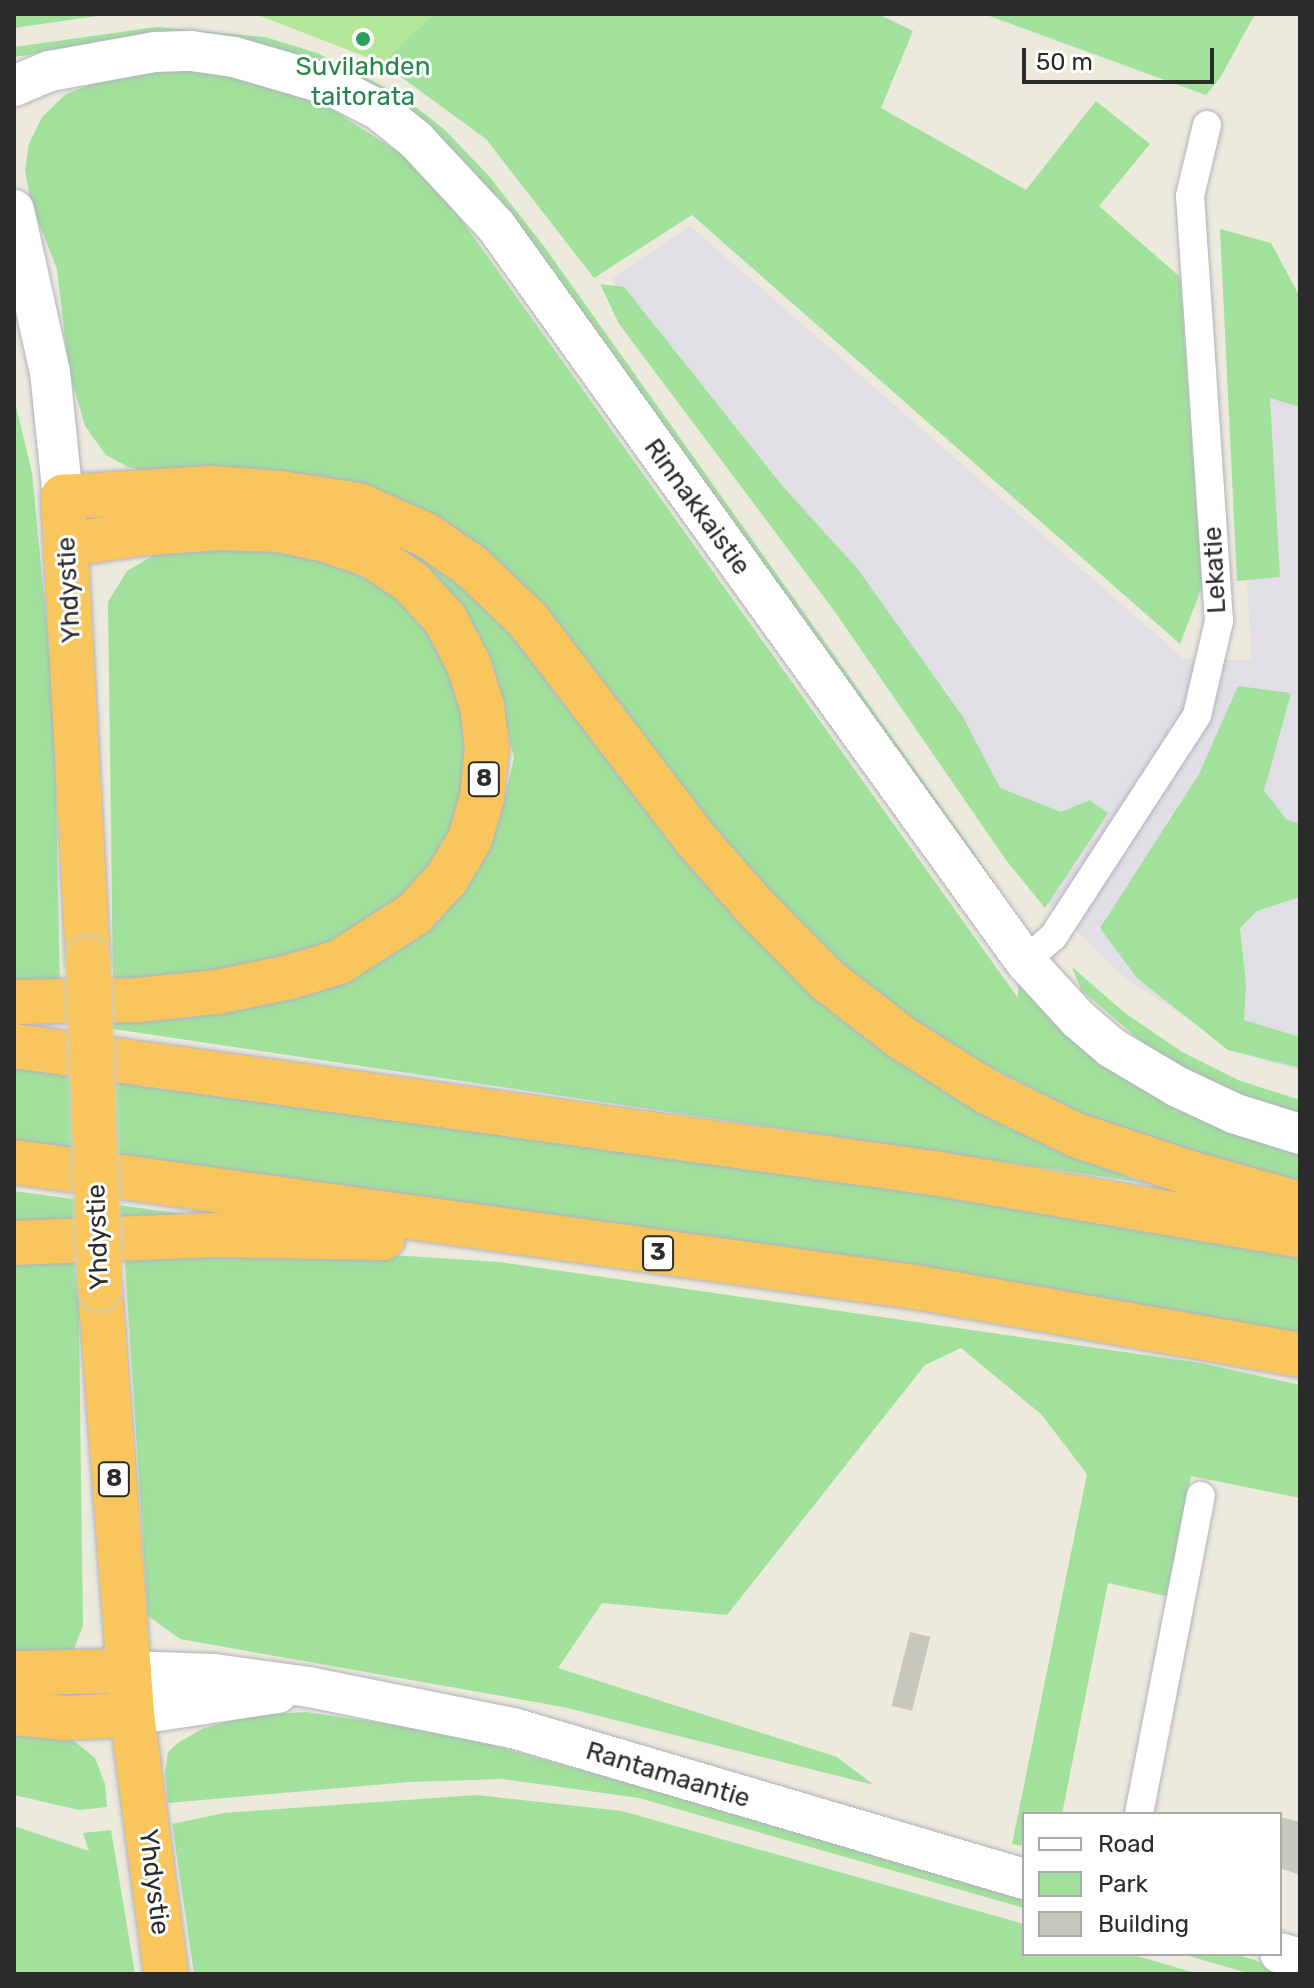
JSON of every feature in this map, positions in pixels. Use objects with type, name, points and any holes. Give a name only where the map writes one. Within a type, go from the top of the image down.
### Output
[{"type":"highway","points":[[63,497],[211,488],[280,493],[358,505],[426,535],[471,566],[528,620],[697,841],[827,980],[902,1038],[977,1086],[1061,1128],[1193,1174],[1300,1204]]},
{"type":"highway","name":"Yhdystie","points":[[63,497],[88,959],[100,1288],[132,1715],[166,1974]]},
{"type":"highway","name":"8","points":[[14,1002],[139,1000],[217,992],[290,977],[339,962],[414,914],[447,878],[470,839],[482,797],[486,761],[482,706],[468,663],[445,619],[411,582],[372,556],[326,540],[278,530],[219,528],[150,533],[67,545]]},
{"type":"highway","points":[[14,1046],[933,1173],[1300,1236]]},
{"type":"highway","name":"3","points":[[14,1162],[920,1288],[1300,1355]]},
{"type":"highway","points":[[14,1243],[215,1235],[375,1240],[463,1226]]},
{"type":"highway","points":[[14,1673],[129,1671]]},
{"type":"highway","points":[[14,1713],[64,1718],[132,1715]]},
{"type":"street","name":"Rinnakkaistie","points":[[14,86],[50,71],[143,54],[191,51],[234,57],[330,85],[379,110],[416,140],[496,226],[1025,961],[1078,1019],[1112,1048],[1178,1087],[1224,1109],[1300,1134]]},
{"type":"street","name":"Lekatie","points":[[1025,961],[1053,937],[1197,715],[1219,621],[1190,196],[1207,125]]},
{"type":"street","points":[[14,210],[50,372],[63,497]]},
{"type":"street","points":[[14,317],[63,497]]},
{"type":"street","points":[[1139,1812],[1201,1496]]},
{"type":"street","name":"Rantamaantie","points":[[129,1671],[214,1674],[309,1687],[513,1728],[1022,1878]]},
{"type":"street","name":"Rantamaantie","points":[[132,1715],[217,1704],[309,1687]]},
{"type":"shaded area","points":[[690,226],[1184,659],[1252,660],[1233,362],[1300,386],[1300,1071],[1240,1053],[1125,978],[1031,887],[611,279]]},
{"type":"green space","points":[[14,14],[156,14],[97,16],[14,28]]},
{"type":"green space","name":"Suvilahden taitorata","points":[[255,14],[434,14],[382,63]]},
{"type":"green space","points":[[260,14],[878,14],[913,31],[881,108],[1026,190],[1096,101],[1150,144],[1099,206],[1180,277],[1202,587],[1180,644],[692,215],[594,278],[486,139],[382,63],[292,22]]},
{"type":"green space","points":[[984,14],[1255,14],[1220,78],[1206,95]]},
{"type":"green space","points":[[157,27],[265,37],[317,53],[403,97],[445,130],[489,176],[546,249],[975,854],[1018,921],[417,120],[130,39],[14,57],[14,47]]},
{"type":"green space","points":[[179,69],[235,72],[322,103],[425,169],[1018,998],[1018,980],[1300,1148],[1300,1186],[1090,1120],[902,1020],[795,921],[698,815],[493,569],[128,467],[106,455],[85,426],[69,371],[57,269],[31,203],[25,170],[29,144],[42,117],[66,94],[103,80]]},
{"type":"green space","points":[[1220,229],[1271,243],[1300,297],[1300,407],[1270,398],[1280,577],[1237,581]]},
{"type":"green space","points":[[600,284],[624,287],[785,489],[857,568],[963,717],[1000,788],[1061,812],[1090,800],[1108,813],[1045,908],[1006,860],[833,609],[619,324]]},
{"type":"green space","points":[[14,398],[32,473],[54,699],[60,989],[14,985]]},
{"type":"green space","points":[[373,525],[479,591],[539,658],[978,1104],[1137,1181],[1172,1187],[33,1017],[176,1013],[449,906],[499,820],[514,758],[493,665],[438,586]]},
{"type":"green space","points":[[202,545],[308,550],[390,591],[444,647],[471,745],[462,813],[432,869],[384,918],[313,951],[227,973],[113,983],[108,602],[127,571],[161,551]]},
{"type":"green space","points":[[1238,686],[1291,693],[1264,791],[1287,820],[1300,824],[1300,897],[1257,911],[1240,928],[1246,985],[1244,1020],[1300,1037],[1300,1068],[1228,1050],[1137,978],[1100,928],[1199,774]]},
{"type":"green space","points":[[1072,967],[1125,1013],[1182,1052],[1238,1080],[1300,1100],[1300,1113],[1259,1103],[1203,1080],[1149,1048],[1081,990]]},
{"type":"green space","points":[[14,1064],[955,1197],[1300,1254],[1300,1334],[14,1140]]},
{"type":"green space","points":[[14,1191],[221,1219],[14,1231]]},
{"type":"green space","points":[[286,1248],[499,1262],[1201,1363],[1300,1385],[1300,1498],[1191,1476],[1166,1596],[1108,1583],[1062,1812],[1022,1812],[1022,1846],[1012,1844],[1087,1474],[1041,1414],[961,1348],[925,1365],[727,1615],[602,1603],[558,1668],[837,1757],[874,1785],[563,1707],[180,1639],[148,1616],[124,1250]]},
{"type":"green space","points":[[78,1250],[83,1626],[73,1651],[14,1661],[14,1256]]},
{"type":"green space","points":[[306,1712],[449,1733],[1022,1893],[1022,1907],[639,1798],[503,1779],[409,1782],[168,1803],[165,1773],[168,1752],[204,1728],[254,1715]]},
{"type":"green space","points":[[14,1725],[43,1727],[73,1740],[95,1758],[105,1784],[107,1807],[79,1810],[14,1795]]},
{"type":"green space","points":[[477,1795],[622,1811],[1022,1923],[1022,1956],[1137,1956],[1199,1974],[194,1974],[172,1824],[224,1813]]},
{"type":"green space","points":[[14,1826],[89,1851],[83,1833],[111,1830],[135,1974],[14,1974]]},
{"type":"green space","points":[[1189,1956],[1242,1956],[1300,1974],[1251,1974]]},
{"type":"building","points":[[910,1632],[930,1637],[912,1711],[892,1706]]},
{"type":"building","points":[[1282,1818],[1300,1822],[1300,1875],[1282,1869]]},
{"type":"place","name":"Suvilahden taitorata","points":[[363,39]]}]
